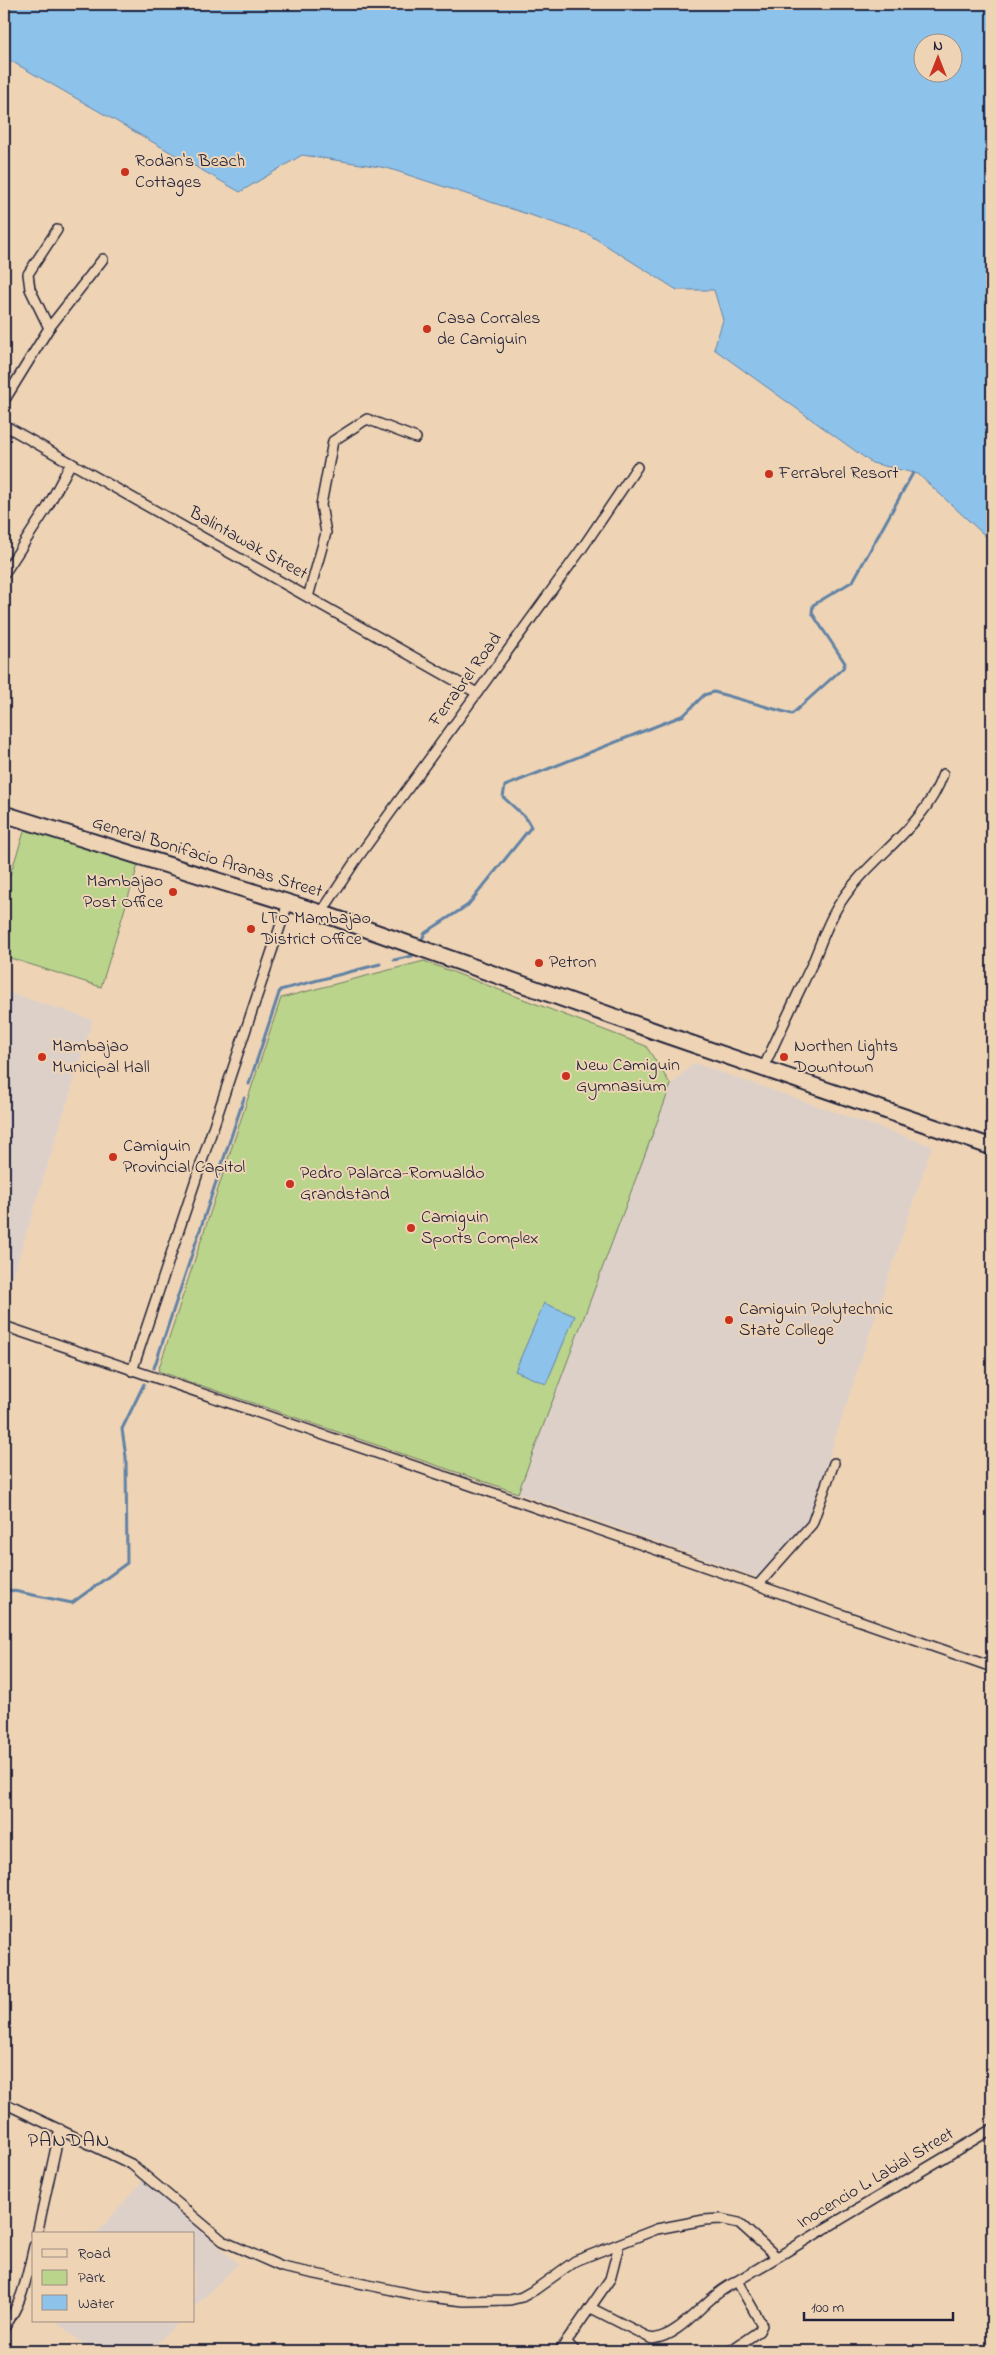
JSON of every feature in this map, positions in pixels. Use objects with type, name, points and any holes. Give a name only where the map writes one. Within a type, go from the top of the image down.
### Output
[{"type":"main road","name":"General Bonifacio Aranas Street","points":[[4,814],[321,913],[416,948],[992,1147]]},
{"type":"street","points":[[49,328],[30,289],[28,274],[57,230]]},
{"type":"street","points":[[4,401],[49,328],[103,259]]},
{"type":"street","points":[[308,597],[326,533],[321,506],[333,441],[367,419],[416,438]]},
{"type":"street","name":"Balintawak Street","points":[[4,425],[476,693]]},
{"type":"street","points":[[4,574],[47,508],[71,463]]},
{"type":"street","name":"Ferrabrel Road","points":[[321,913],[356,860],[582,547],[637,467]]},
{"type":"street","points":[[763,1069],[839,904],[867,868],[896,844],[937,792],[943,774]]},
{"type":"street","points":[[132,1371],[288,903]]},
{"type":"street","points":[[4,1326],[992,1667]]},
{"type":"street","points":[[758,1585],[812,1524],[834,1463]]},
{"type":"street","points":[[4,2103],[131,2164],[223,2241],[282,2267],[421,2296],[464,2301],[510,2300],[536,2290],[575,2261],[657,2229],[704,2220],[720,2219],[739,2223],[777,2257]]},
{"type":"street","name":"Inocencio L. Labial Street","points":[[590,2308],[652,2339],[659,2339],[674,2331],[716,2294],[992,2129]]},
{"type":"street","points":[[37,2232],[60,2130]]},
{"type":"street","points":[[560,2351],[610,2279],[619,2245]]},
{"type":"street","points":[[4,2328],[22,2297],[28,2280],[32,2257]]},
{"type":"street","points":[[730,2351],[762,2326],[737,2281]]},
{"type":"street","points":[[566,2342],[575,2351]]},
{"type":"shaded area","points":[[4,991],[93,1020],[4,1305]]},
{"type":"shaded area","name":"Camiguin Polytechnic State College","points":[[694,1063],[932,1146],[808,1520],[760,1578],[518,1493],[671,1085]]},
{"type":"shaded area","points":[[144,2179],[238,2264],[195,2307],[195,2232],[98,2232]]},
{"type":"shaded area","points":[[56,2322],[179,2322],[149,2351],[92,2351]]},
{"type":"green space","points":[[25,829],[138,865],[101,987],[4,956],[4,893]]},
{"type":"green space","name":"Camiguin Sports Complex","points":[[424,961],[646,1046],[671,1085],[518,1493],[158,1371],[281,998]]},
{"type":"water","points":[[4,4],[992,4],[992,542],[918,474],[872,463],[714,349],[723,320],[714,290],[677,290],[588,234],[387,168],[302,155],[240,192],[4,57]]},
{"type":"water","points":[[544,1303],[575,1316],[546,1384],[515,1371]]},
{"type":"waterway","points":[[420,943],[425,933],[468,905],[531,827],[526,818],[503,797],[505,786],[684,715],[704,695],[714,692],[792,714],[843,668],[845,663],[812,613],[813,605],[853,581],[913,473]]},
{"type":"waterway","points":[[394,960],[412,956],[415,951]]},
{"type":"waterway","points":[[249,1084],[280,990],[380,964]]},
{"type":"waterway","points":[[154,1368],[244,1098]]},
{"type":"waterway","points":[[4,1589],[72,1603],[127,1563],[126,1457],[122,1429],[144,1384]]},
{"type":"place","name":"Rodan's Beach Cottages","points":[[125,172]]},
{"type":"place","name":"Casa Corrales de Camiguin","points":[[427,329]]},
{"type":"place","name":"Ferrabrel Resort","points":[[769,474]]},
{"type":"place","name":"Mambajao Post Office","points":[[173,892]]},
{"type":"place","name":"LTO Mambajao District Office","points":[[251,929]]},
{"type":"place","name":"Petron","points":[[539,963]]},
{"type":"place","name":"Mambajao Municipal Hall","points":[[42,1057]]},
{"type":"place","name":"Northen Lights Downtown","points":[[784,1057]]},
{"type":"place","name":"New Camiguin Gymnasium","points":[[566,1076]]},
{"type":"place","name":"Camiguin Provincial Capitol","points":[[113,1157]]},
{"type":"place","name":"Pedro Palarca-Romualdo Grandstand","points":[[290,1184]]},
{"type":"place","name":"Camiguin Sports Complex","points":[[411,1228]]},
{"type":"place","name":"Camiguin Polytechnic State College","points":[[729,1320]]},
{"type":"district","name":"PANDAN","points":[[69,2141]]}]
